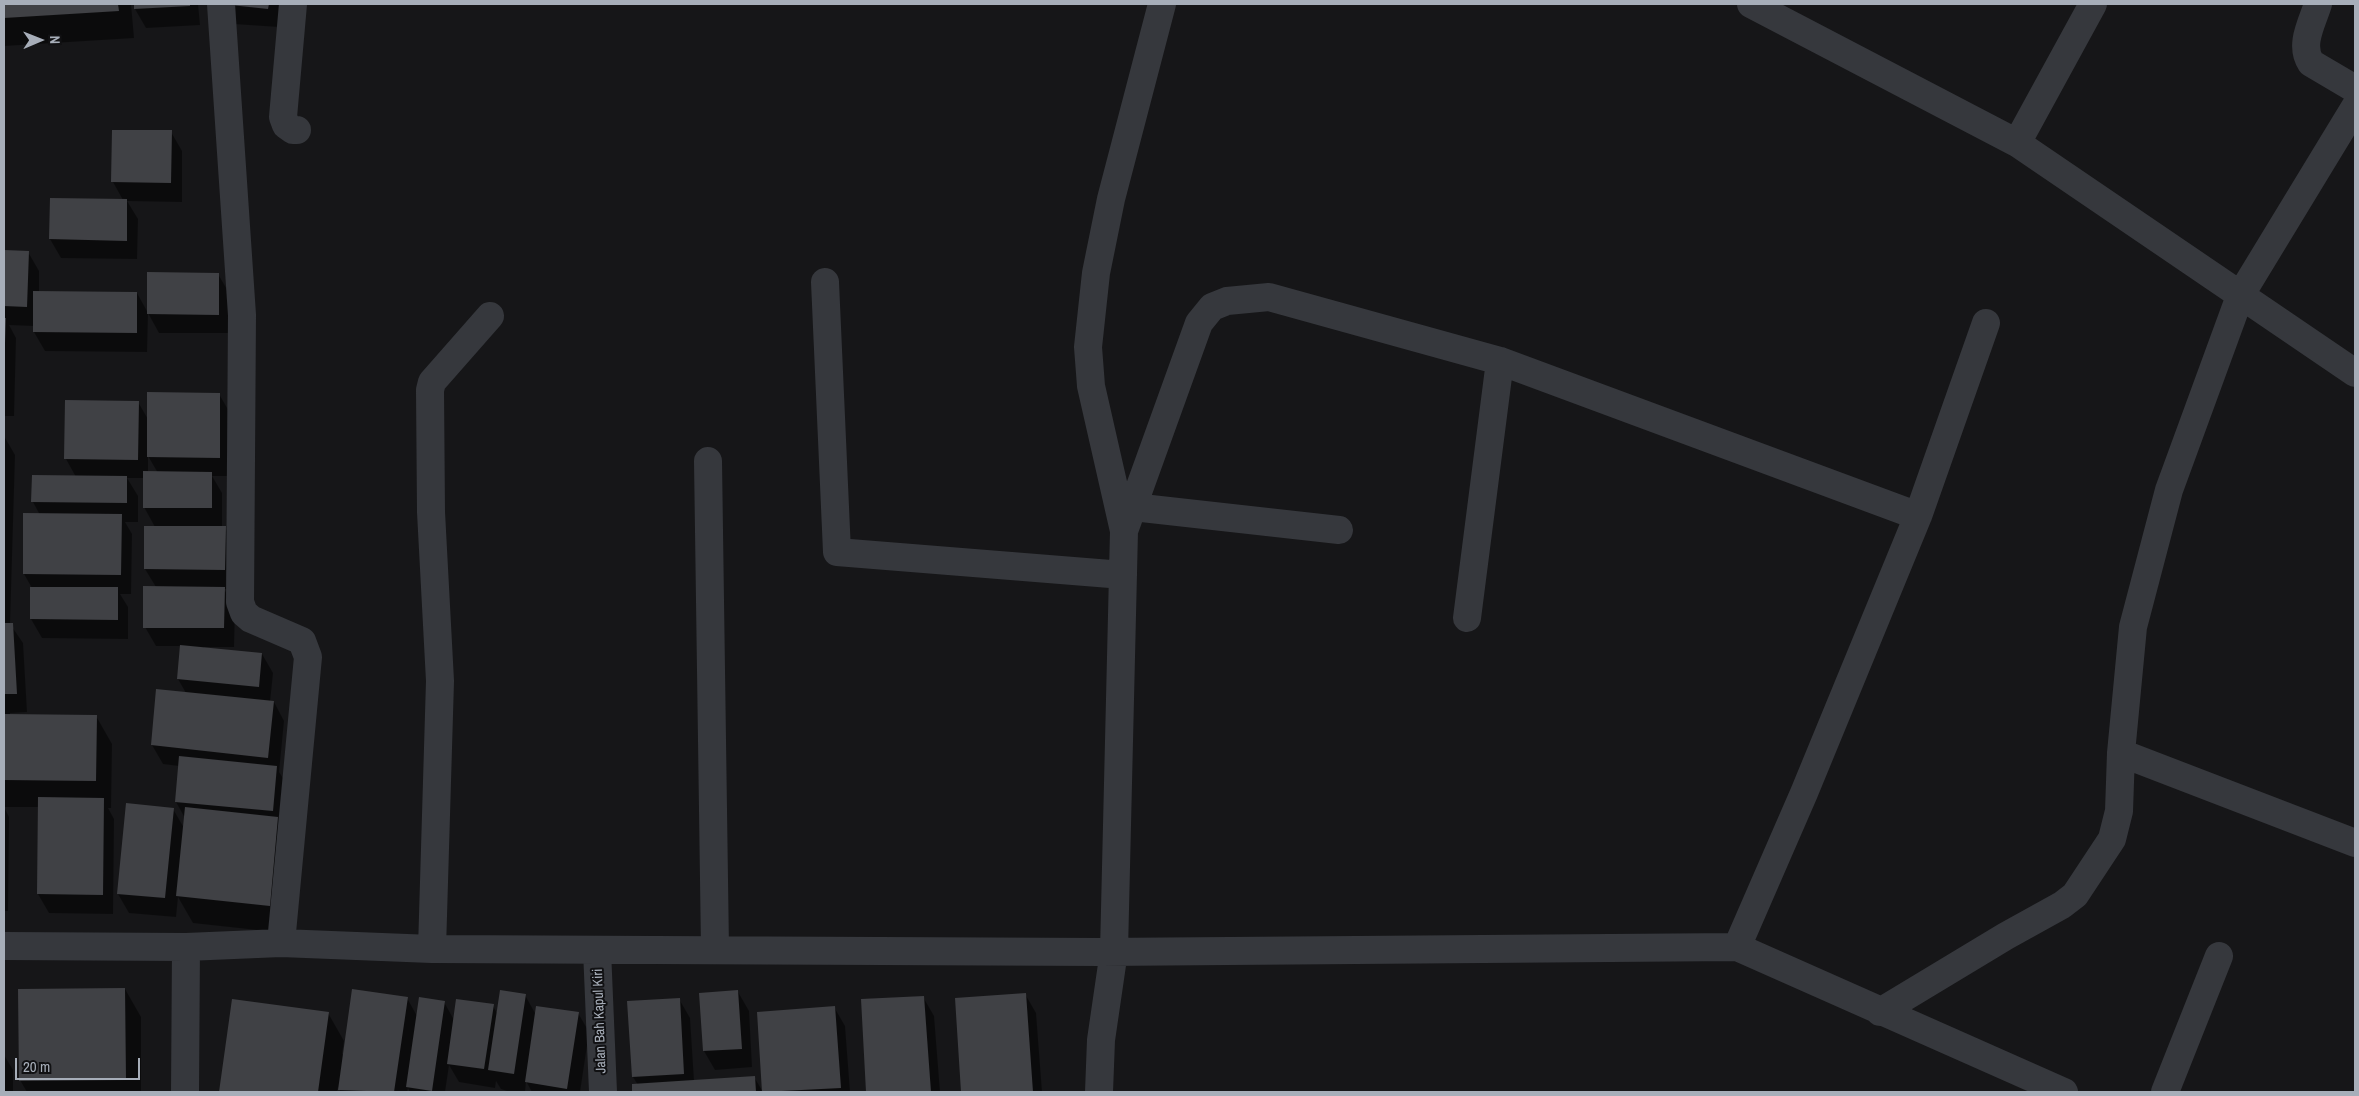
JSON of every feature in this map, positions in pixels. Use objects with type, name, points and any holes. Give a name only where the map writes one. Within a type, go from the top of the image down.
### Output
[{"type":"street","points":[[221,4],[242,315],[240,602],[244,613],[251,620],[302,641],[308,657],[281,943]]},
{"type":"street","points":[[293,4],[283,117],[286,125],[293,130],[297,130]]},
{"type":"street","points":[[1129,519],[1091,386],[1088,348],[1096,273],[1111,199],[1162,4]]},
{"type":"street","points":[[1753,4],[2017,142],[2355,373]]},
{"type":"street","points":[[2017,142],[2093,4]]},
{"type":"street","points":[[2318,4],[2305,46],[2308,59],[2311,63],[2355,89]]},
{"type":"street","points":[[1880,1012],[2006,936],[2062,905],[2075,895],[2112,839],[2117,826],[2120,753],[2134,627],[2144,581],[2169,490],[2240,296],[2355,107]]},
{"type":"street","points":[[825,282],[837,552],[1123,575]]},
{"type":"street","points":[[1098,1092],[1101,1040],[1114,951],[1123,575],[1129,519],[1199,323],[1212,307],[1226,301],[1269,297],[1500,361],[1918,516]]},
{"type":"street","points":[[432,949],[440,681],[431,512],[430,390],[432,382],[490,316]]},
{"type":"street","points":[[1737,947],[1804,793],[1918,516],[1986,323]]},
{"type":"street","points":[[1467,618],[1500,361]]},
{"type":"street","points":[[708,461],[716,949]]},
{"type":"street","points":[[1129,519],[1339,530]]},
{"type":"street","points":[[2120,753],[2355,843]]},
{"type":"street","points":[[4,946],[186,947],[281,943],[432,949],[1114,951],[1737,947],[2064,1092]]},
{"type":"street","points":[[185,1092],[186,947]]},
{"type":"street","name":"Jalan Bah Kapul Kiri","points":[[598,950],[603,1092]]},
{"type":"street","points":[[2165,1092],[2219,956]]},
{"type":"building","points":[[4,4],[118,4],[119,11],[4,18]]},
{"type":"building","points":[[134,4],[190,4],[190,6],[134,9]]},
{"type":"building","points":[[221,4],[269,4],[268,9]]},
{"type":"building","points":[[112,130],[172,130],[171,183],[111,182]]},
{"type":"building","points":[[50,198],[127,199],[127,241],[49,239]]},
{"type":"building","points":[[4,250],[29,251],[27,307],[4,306]]},
{"type":"building","points":[[147,272],[219,273],[219,315],[147,314]]},
{"type":"building","points":[[33,291],[137,292],[137,333],[33,332]]},
{"type":"building","points":[[4,318],[6,318],[5,343],[4,343]]},
{"type":"building","points":[[147,392],[220,393],[220,458],[147,457]]},
{"type":"building","points":[[65,400],[139,401],[138,460],[64,459]]},
{"type":"building","points":[[143,471],[212,472],[212,508],[143,508]]},
{"type":"building","points":[[32,475],[127,476],[127,503],[31,502]]},
{"type":"building","points":[[23,513],[122,514],[121,575],[23,574]]},
{"type":"building","points":[[144,526],[226,526],[225,570],[144,569]]},
{"type":"building","points":[[143,586],[225,587],[224,628],[143,628]]},
{"type":"building","points":[[30,587],[118,587],[118,620],[30,619]]},
{"type":"building","points":[[4,623],[13,623],[17,694],[4,694]]},
{"type":"building","points":[[180,645],[262,653],[259,687],[177,679]]},
{"type":"building","points":[[156,689],[274,701],[268,758],[151,745]]},
{"type":"building","points":[[4,714],[97,715],[96,781],[4,780]]},
{"type":"building","points":[[179,756],[277,766],[273,811],[175,802]]},
{"type":"building","points":[[38,797],[104,798],[103,895],[37,894]]},
{"type":"building","points":[[126,803],[174,808],[165,898],[117,894]]},
{"type":"building","points":[[185,807],[278,817],[270,906],[176,896]]},
{"type":"building","points":[[125,988],[126,1080],[19,1081],[18,989]]},
{"type":"building","points":[[352,989],[408,997],[394,1092],[338,1090]]},
{"type":"building","points":[[500,990],[526,994],[514,1074],[488,1070]]},
{"type":"building","points":[[738,990],[742,1049],[703,1051],[699,993]]},
{"type":"building","points":[[1026,993],[1033,1092],[961,1092],[955,998]]},
{"type":"building","points":[[924,996],[931,1092],[866,1092],[861,999]]},
{"type":"building","points":[[419,997],[445,1001],[432,1091],[406,1087]]},
{"type":"building","points":[[680,998],[684,1074],[632,1077],[627,1001]]},
{"type":"building","points":[[232,999],[329,1012],[318,1092],[219,1092]]},
{"type":"building","points":[[456,999],[494,1004],[484,1069],[447,1064]]},
{"type":"building","points":[[536,1006],[579,1012],[567,1089],[525,1082]]},
{"type":"building","points":[[835,1006],[841,1088],[762,1092],[757,1012]]},
{"type":"building","points":[[755,1076],[756,1092],[632,1092],[632,1084]]}]
